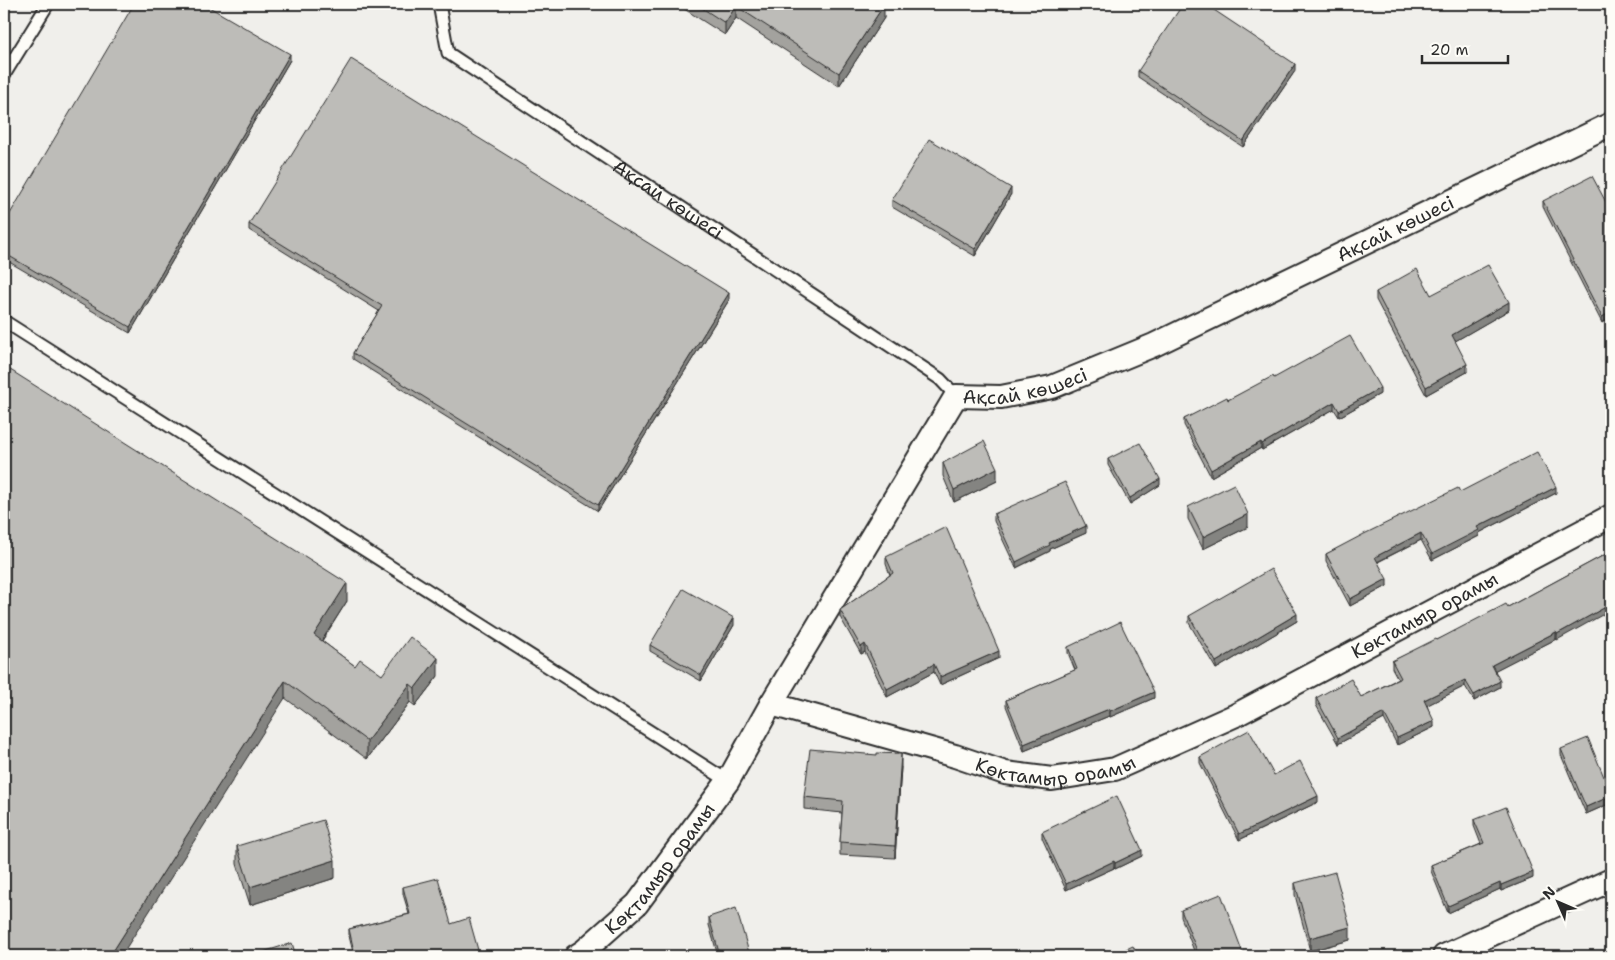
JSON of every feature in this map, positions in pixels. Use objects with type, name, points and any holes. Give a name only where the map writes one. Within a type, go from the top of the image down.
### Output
[{"type":"street","name":"Ақсай көшесі","points":[[956,396],[1001,397],[1052,387],[1154,345],[1611,124]]},
{"type":"street","points":[[771,704],[956,396]]},
{"type":"street","name":"Көктамыр орамы","points":[[576,956],[637,904],[728,781],[771,704],[955,756],[1004,773],[1052,779],[1115,768],[1236,715],[1611,516]]},
{"type":"street","points":[[1444,956],[1611,880]]},
{"type":"lane","points":[[4,75],[48,4]]},
{"type":"lane","name":"Ақсай көшесі","points":[[439,4],[448,53],[940,379],[956,396]]},
{"type":"lane","points":[[4,321],[728,781]]},
{"type":"building","points":[[134,4],[204,4],[290,54],[130,327],[4,253],[4,224]]},
{"type":"building","points":[[696,4],[884,5],[839,73],[736,6],[725,23]]},
{"type":"building","points":[[1183,4],[1205,4],[1295,64],[1243,141],[1138,71]]},
{"type":"building","points":[[351,59],[729,293],[598,505],[353,353],[382,306],[249,224]]},
{"type":"building","points":[[929,139],[1011,188],[975,249],[892,200]]},
{"type":"building","points":[[1592,176],[1607,204],[1611,202],[1611,312],[1602,317],[1543,201]]},
{"type":"building","points":[[1488,265],[1509,302],[1452,335],[1467,364],[1426,387],[1376,292],[1417,269],[1431,295]]},
{"type":"building","points":[[1350,336],[1380,388],[1339,411],[1334,402],[1262,444],[1261,442],[1211,470],[1184,419],[1227,397],[1228,400],[1273,376],[1274,378]]},
{"type":"building","points":[[4,366],[347,583],[314,635],[355,666],[360,659],[382,675],[410,637],[438,658],[415,688],[410,684],[367,741],[285,681],[110,956],[4,956]]},
{"type":"building","points":[[984,441],[997,468],[954,490],[943,463]]},
{"type":"building","points":[[1140,443],[1160,479],[1130,498],[1108,459]]},
{"type":"building","points":[[1537,452],[1556,487],[1477,527],[1479,530],[1432,554],[1421,533],[1375,557],[1387,579],[1350,599],[1326,554],[1458,488],[1460,492]]},
{"type":"building","points":[[1065,482],[1086,526],[1049,543],[1050,545],[1016,562],[994,514]]},
{"type":"building","points":[[1234,484],[1248,514],[1203,537],[1188,507]]},
{"type":"building","points":[[946,527],[999,651],[940,677],[934,664],[887,689],[865,644],[861,647],[840,610],[893,573],[886,557]]},
{"type":"building","points":[[1611,550],[1611,604],[1557,634],[1556,632],[1492,665],[1500,681],[1474,695],[1465,680],[1424,700],[1434,721],[1397,738],[1384,713],[1338,738],[1316,698],[1351,679],[1361,697],[1401,678],[1392,661],[1506,604],[1508,607]]},
{"type":"building","points":[[1271,569],[1297,614],[1216,662],[1189,616]]},
{"type":"building","points":[[683,589],[734,618],[701,675],[650,645]]},
{"type":"building","points":[[1120,622],[1154,692],[1024,744],[1006,700],[1077,669],[1068,647]]},
{"type":"building","points":[[1249,730],[1274,775],[1300,761],[1318,796],[1239,834],[1200,757]]},
{"type":"building","points":[[1588,738],[1611,796],[1586,807],[1561,749]]},
{"type":"building","points":[[810,749],[877,755],[877,753],[901,754],[895,846],[840,842],[843,801],[804,797]]},
{"type":"building","points":[[1117,796],[1142,850],[1066,884],[1042,832]]},
{"type":"building","points":[[1506,807],[1533,872],[1501,885],[1500,883],[1448,906],[1431,865],[1484,843],[1474,820]]},
{"type":"building","points":[[323,820],[335,860],[250,887],[237,846]]},
{"type":"building","points":[[1335,872],[1350,927],[1310,938],[1295,883]]},
{"type":"building","points":[[438,878],[451,924],[469,918],[478,950],[454,956],[355,956],[349,929],[410,914],[403,887]]},
{"type":"building","points":[[1221,894],[1244,956],[1199,956],[1181,910]]},
{"type":"building","points":[[736,908],[750,956],[720,956],[709,917]]},
{"type":"building","points":[[292,943],[296,956],[250,956]]},
{"type":"building","points":[[1133,946],[1138,956],[1111,956]]}]
